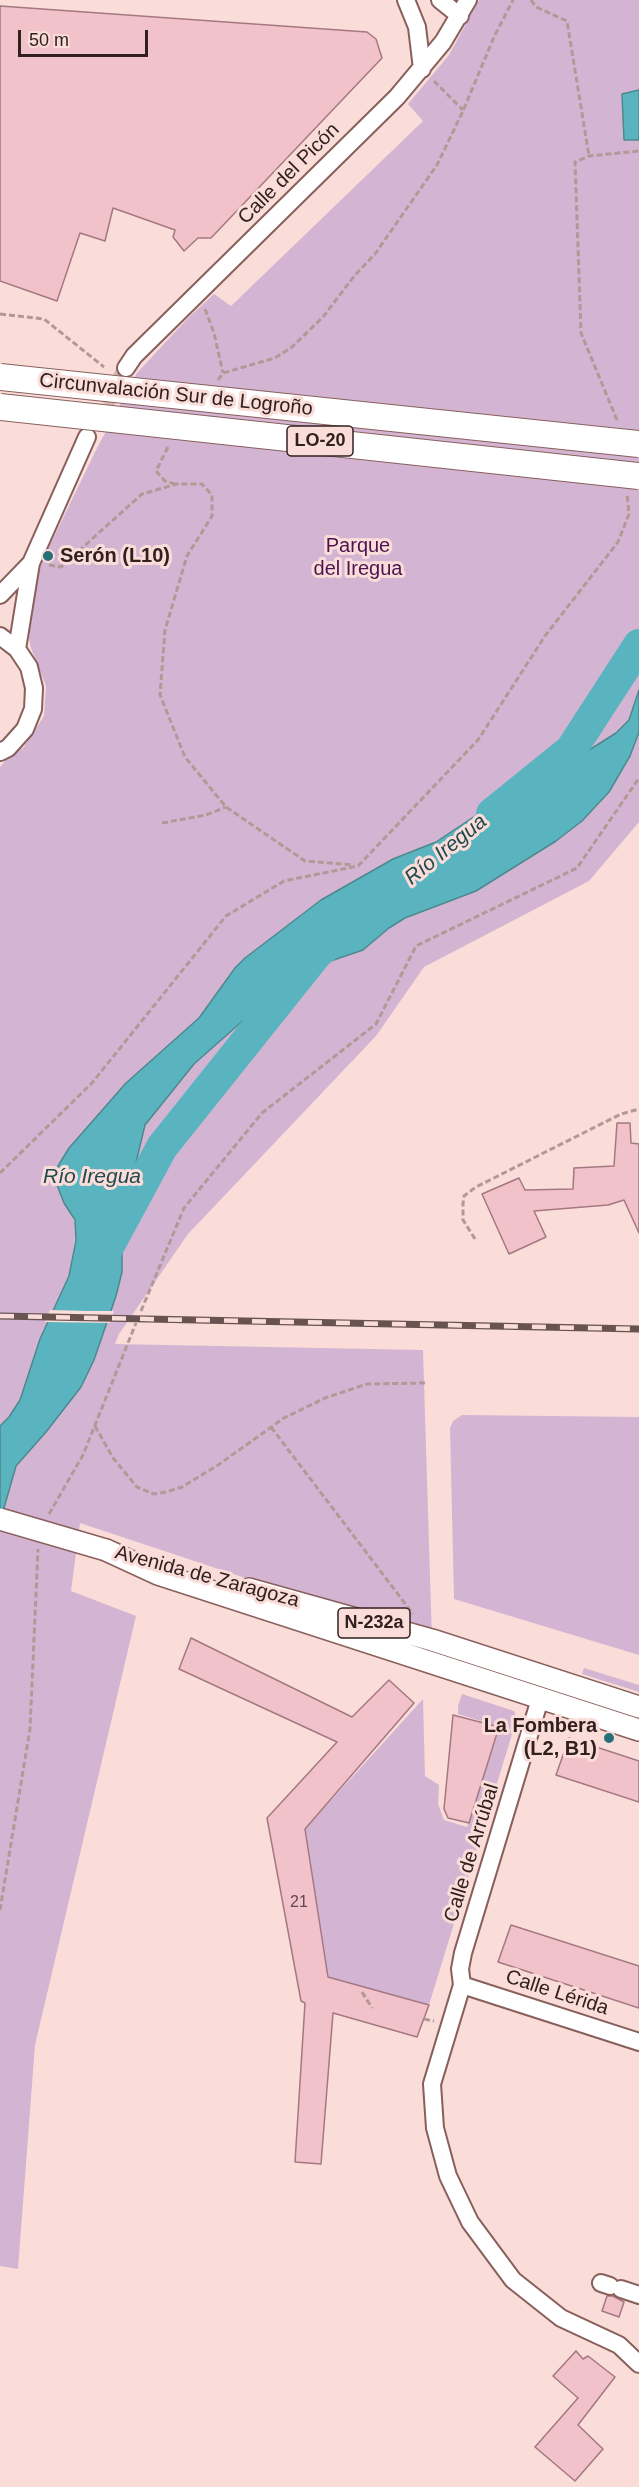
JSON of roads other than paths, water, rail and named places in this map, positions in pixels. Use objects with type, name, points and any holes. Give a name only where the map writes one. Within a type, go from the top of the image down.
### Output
[{"type":"highway","name":"Circunvalación Sur de Logroño","points":[[0,376],[639,444]]},
{"type":"highway","name":"Circunvalación Sur de Logroño","points":[[0,407],[633,484]]},
{"type":"main road","name":"N-232a","points":[[0,1519],[106,1550]]},
{"type":"main road","name":"Avenida de Zaragoza","points":[[106,1550],[432,1640],[639,1707]]},
{"type":"main road","name":"Avenida de Zaragoza","points":[[106,1550],[158,1574],[639,1730]]},
{"type":"street","points":[[406,0],[417,27],[422,69]]},
{"type":"street","points":[[440,0],[460,16]]},
{"type":"street","name":"Calle del Picón","points":[[126,368],[134,356],[397,97],[422,69],[460,16],[468,0]]},
{"type":"street","points":[[17,649],[31,563],[87,437]]},
{"type":"street","points":[[0,595],[31,563]]},
{"type":"street","points":[[0,636],[17,649],[29,667],[34,688],[33,709],[25,729],[8,748],[0,752]]},
{"type":"street","name":"Calle de Arrúbal","points":[[540,1698],[463,1953],[460,1969],[462,1985],[432,2084],[435,2128],[448,2176],[470,2222],[513,2280],[561,2318],[618,2345],[639,2364]]},
{"type":"street","name":"Calle Lérida","points":[[462,1985],[639,2042]]},
{"type":"street","points":[[611,2286],[639,2295]]},
{"type":"water","points":[[639,90],[639,140],[624,140],[622,94]]},
{"type":"water","name":"Río Iregua","points":[[639,690],[639,732],[630,756],[609,792],[582,821],[556,841],[476,891],[405,918],[363,950],[316,966],[290,979],[194,1064],[145,1125],[134,1171],[120,1203],[122,1272],[94,1360],[81,1387],[16,1466],[0,1522],[0,1426],[20,1400],[40,1339],[69,1276],[76,1240],[75,1220],[64,1203],[57,1185],[58,1166],[69,1148],[126,1083],[199,1018],[235,968],[245,958],[321,900],[393,859],[436,842],[496,802],[548,776],[616,733],[629,720]]},
{"type":"waterway","name":"Río Iregua","points":[[492,814],[571,750],[639,645]]},
{"type":"waterway","name":"Río Iregua","points":[[101,1260],[162,1147],[317,953],[331,942]]},
{"type":"tunnel","points":[[94,425],[126,368]]},
{"type":"railway","points":[[0,1316],[639,1329]]},
{"type":"place","name":"Serón (L10)","points":[[48,556]]},
{"type":"place","name":"La Fombera (L2, B1)","points":[[609,1738]]},
{"type":"park label","name":"Parque del Iregua","points":[[358,558]]}]
